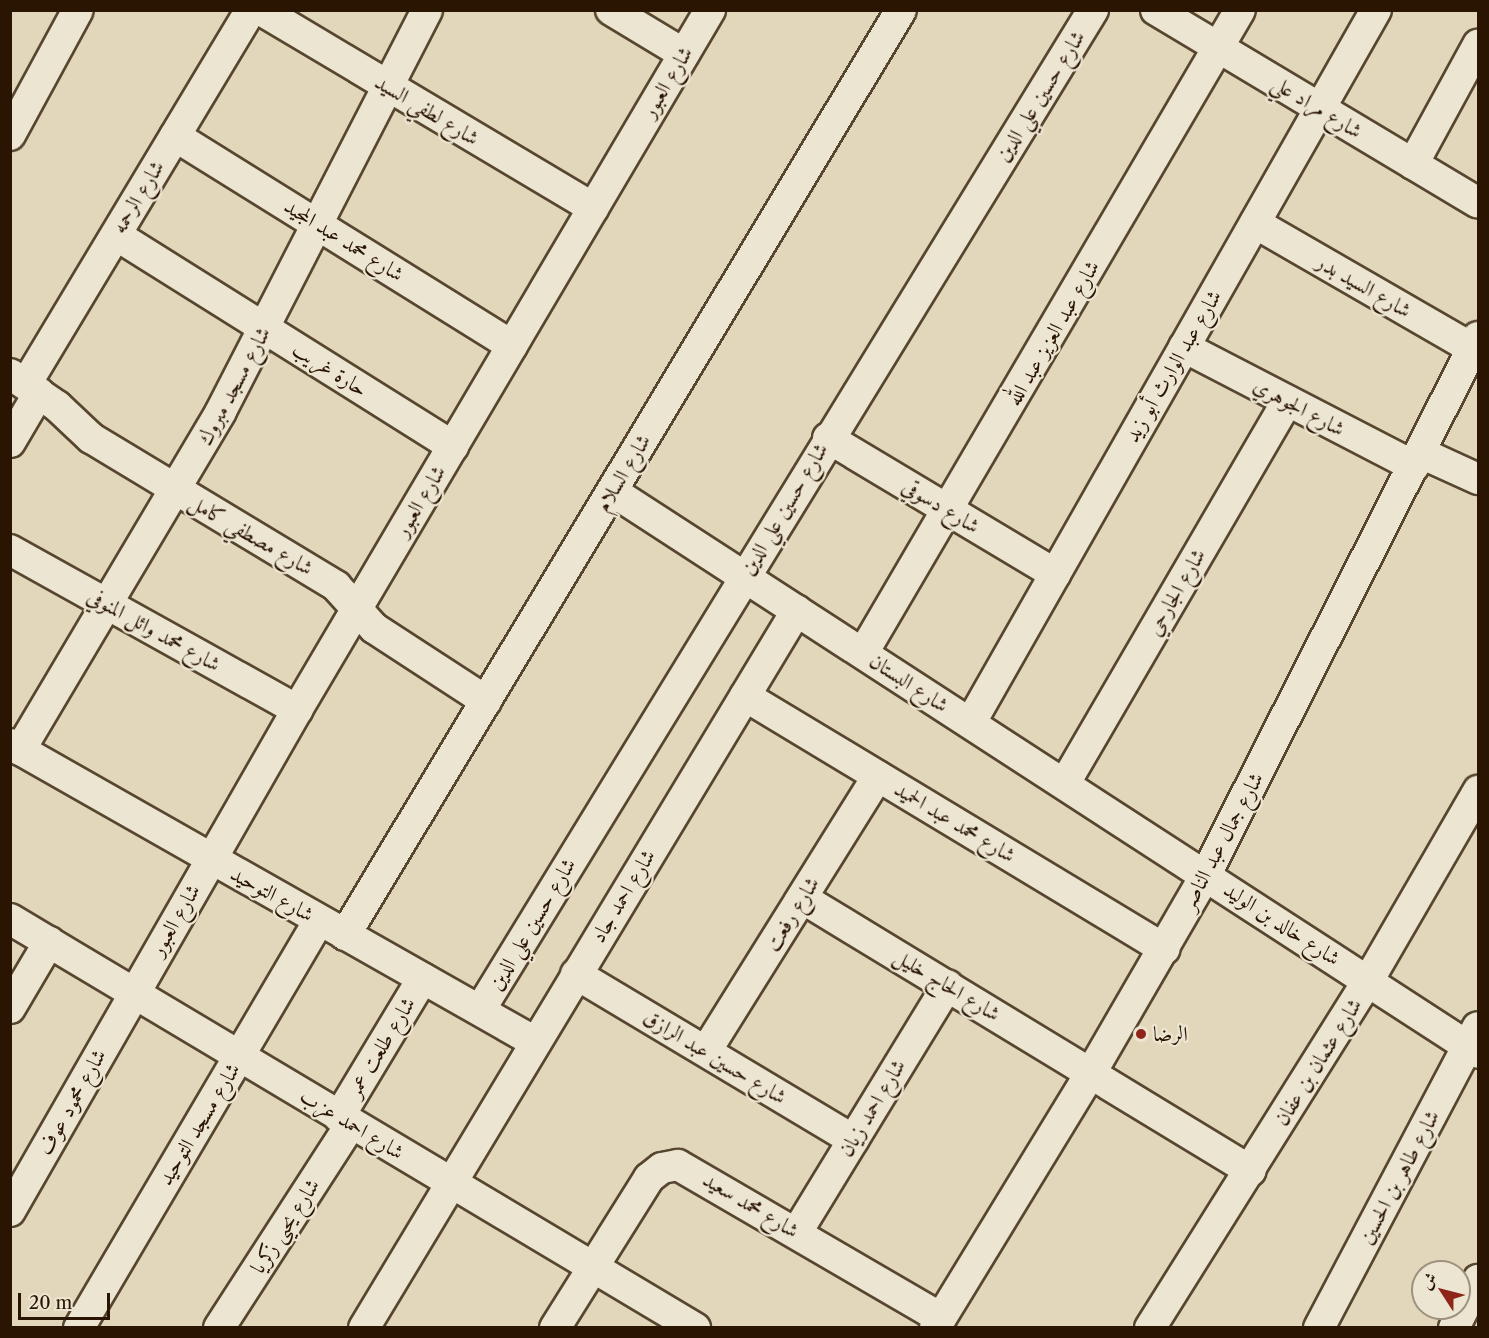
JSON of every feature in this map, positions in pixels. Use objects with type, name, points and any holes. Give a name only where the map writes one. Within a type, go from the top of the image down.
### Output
[{"type":"street","points":[[10,135],[78,10]]},
{"type":"street","name":"شارع مسجد مبروك","points":[[15,747],[109,605],[176,492],[265,328],[427,10]]},
{"type":"street","points":[[611,10],[684,54]]},
{"type":"street","name":"شارع العبور","points":[[134,993],[297,710],[710,10]]},
{"type":"street","name":"شارع السلام","points":[[345,935],[901,10]]},
{"type":"street","name":"شارع حسين علي الدين","points":[[480,1010],[828,438],[1093,10]]},
{"type":"street","name":"شارع مراد علي","points":[[1156,10],[1479,203]]},
{"type":"street","name":"شارع عبد العزيز عبد الله","points":[[863,653],[949,511],[1240,10]]},
{"type":"street","name":"شارع عبد الوارث أبو زيد","points":[[970,722],[1376,10]]},
{"type":"street","name":"شارع لطفي السيد","points":[[261,11],[593,208]]},
{"type":"street","name":"شارع الرحمه","points":[[10,442],[25,384],[175,136],[261,11]]},
{"type":"street","points":[[1413,164],[1479,45]]},
{"type":"street","name":"شارع محمد عبد المجيد","points":[[175,136],[512,346]]},
{"type":"street","name":"شارع السيد بدر","points":[[1255,223],[1476,343]]},
{"type":"street","name":"حارة غريب","points":[[116,235],[453,446]]},
{"type":"street","name":"شارع جمال عبد الناصر","points":[[938,1323],[1165,949],[1206,874],[1476,343]]},
{"type":"street","name":"شارع الجوهري","points":[[1184,346],[1287,400],[1417,460],[1479,479]]},
{"type":"street","name":"شارع مصطفي كامل","points":[[25,384],[91,438],[176,492],[324,578],[358,606],[374,628],[486,701]]},
{"type":"street","name":"شارع الجارحي","points":[[1065,783],[1287,400]]},
{"type":"street","name":"شارع دسوقي","points":[[828,438],[1055,574]]},
{"type":"street","name":"شارع البستان","points":[[612,491],[1206,874]]},
{"type":"street","name":"شارع محمد وائل المنوفي","points":[[10,550],[297,710]]},
{"type":"street","name":"شارع احمد جاد","points":[[364,1328],[449,1182],[797,610]]},
{"type":"street","name":"شارع محمد عبد الحميد","points":[[745,696],[1165,949]]},
{"type":"street","name":"شارع التوحيد","points":[[15,747],[535,1042]]},
{"type":"street","name":"شارع رفعت","points":[[706,1052],[879,776]]},
{"type":"street","name":"شارع عثمان بن عفان","points":[[1150,1328],[1251,1171],[1368,981],[1479,791]]},
{"type":"street","name":"شارع خالد بن الوليد","points":[[1206,874],[1368,981],[1475,1042]]},
{"type":"street","name":"شارع الحاج خليل","points":[[802,898],[1092,1071],[1251,1171]]},
{"type":"street","name":"شارع احمد عزب","points":[[10,919],[696,1328]]},
{"type":"street","name":"شارع مسجد التوحيد","points":[[78,1328],[319,920]]},
{"type":"street","points":[[10,1008],[49,942]]},
{"type":"street","name":"شارع حسين عبد الرازق","points":[[576,974],[853,1140]]},
{"type":"street","name":"شارع طلعت عمر","points":[[345,1120],[423,978]]},
{"type":"street","name":"شارع احمد زيان","points":[[797,1232],[948,985]]},
{"type":"street","name":"شارع محمود عوف","points":[[10,1211],[134,993]]},
{"type":"street","name":"شارع طاهر بن الحسين","points":[[1319,1328],[1475,1042]]},
{"type":"street","name":"شارع يحيى زكريا","points":[[219,1328],[345,1120]]},
{"type":"street","name":"شارع محمد سعيد","points":[[593,1267],[649,1178],[662,1168],[678,1165],[693,1171],[797,1232],[938,1323]]},
{"type":"street","points":[[555,1328],[593,1267]]},
{"type":"street","points":[[1454,1328],[1479,1280]]},
{"type":"place","name":"الرضا","points":[[1141,1034]]}]
